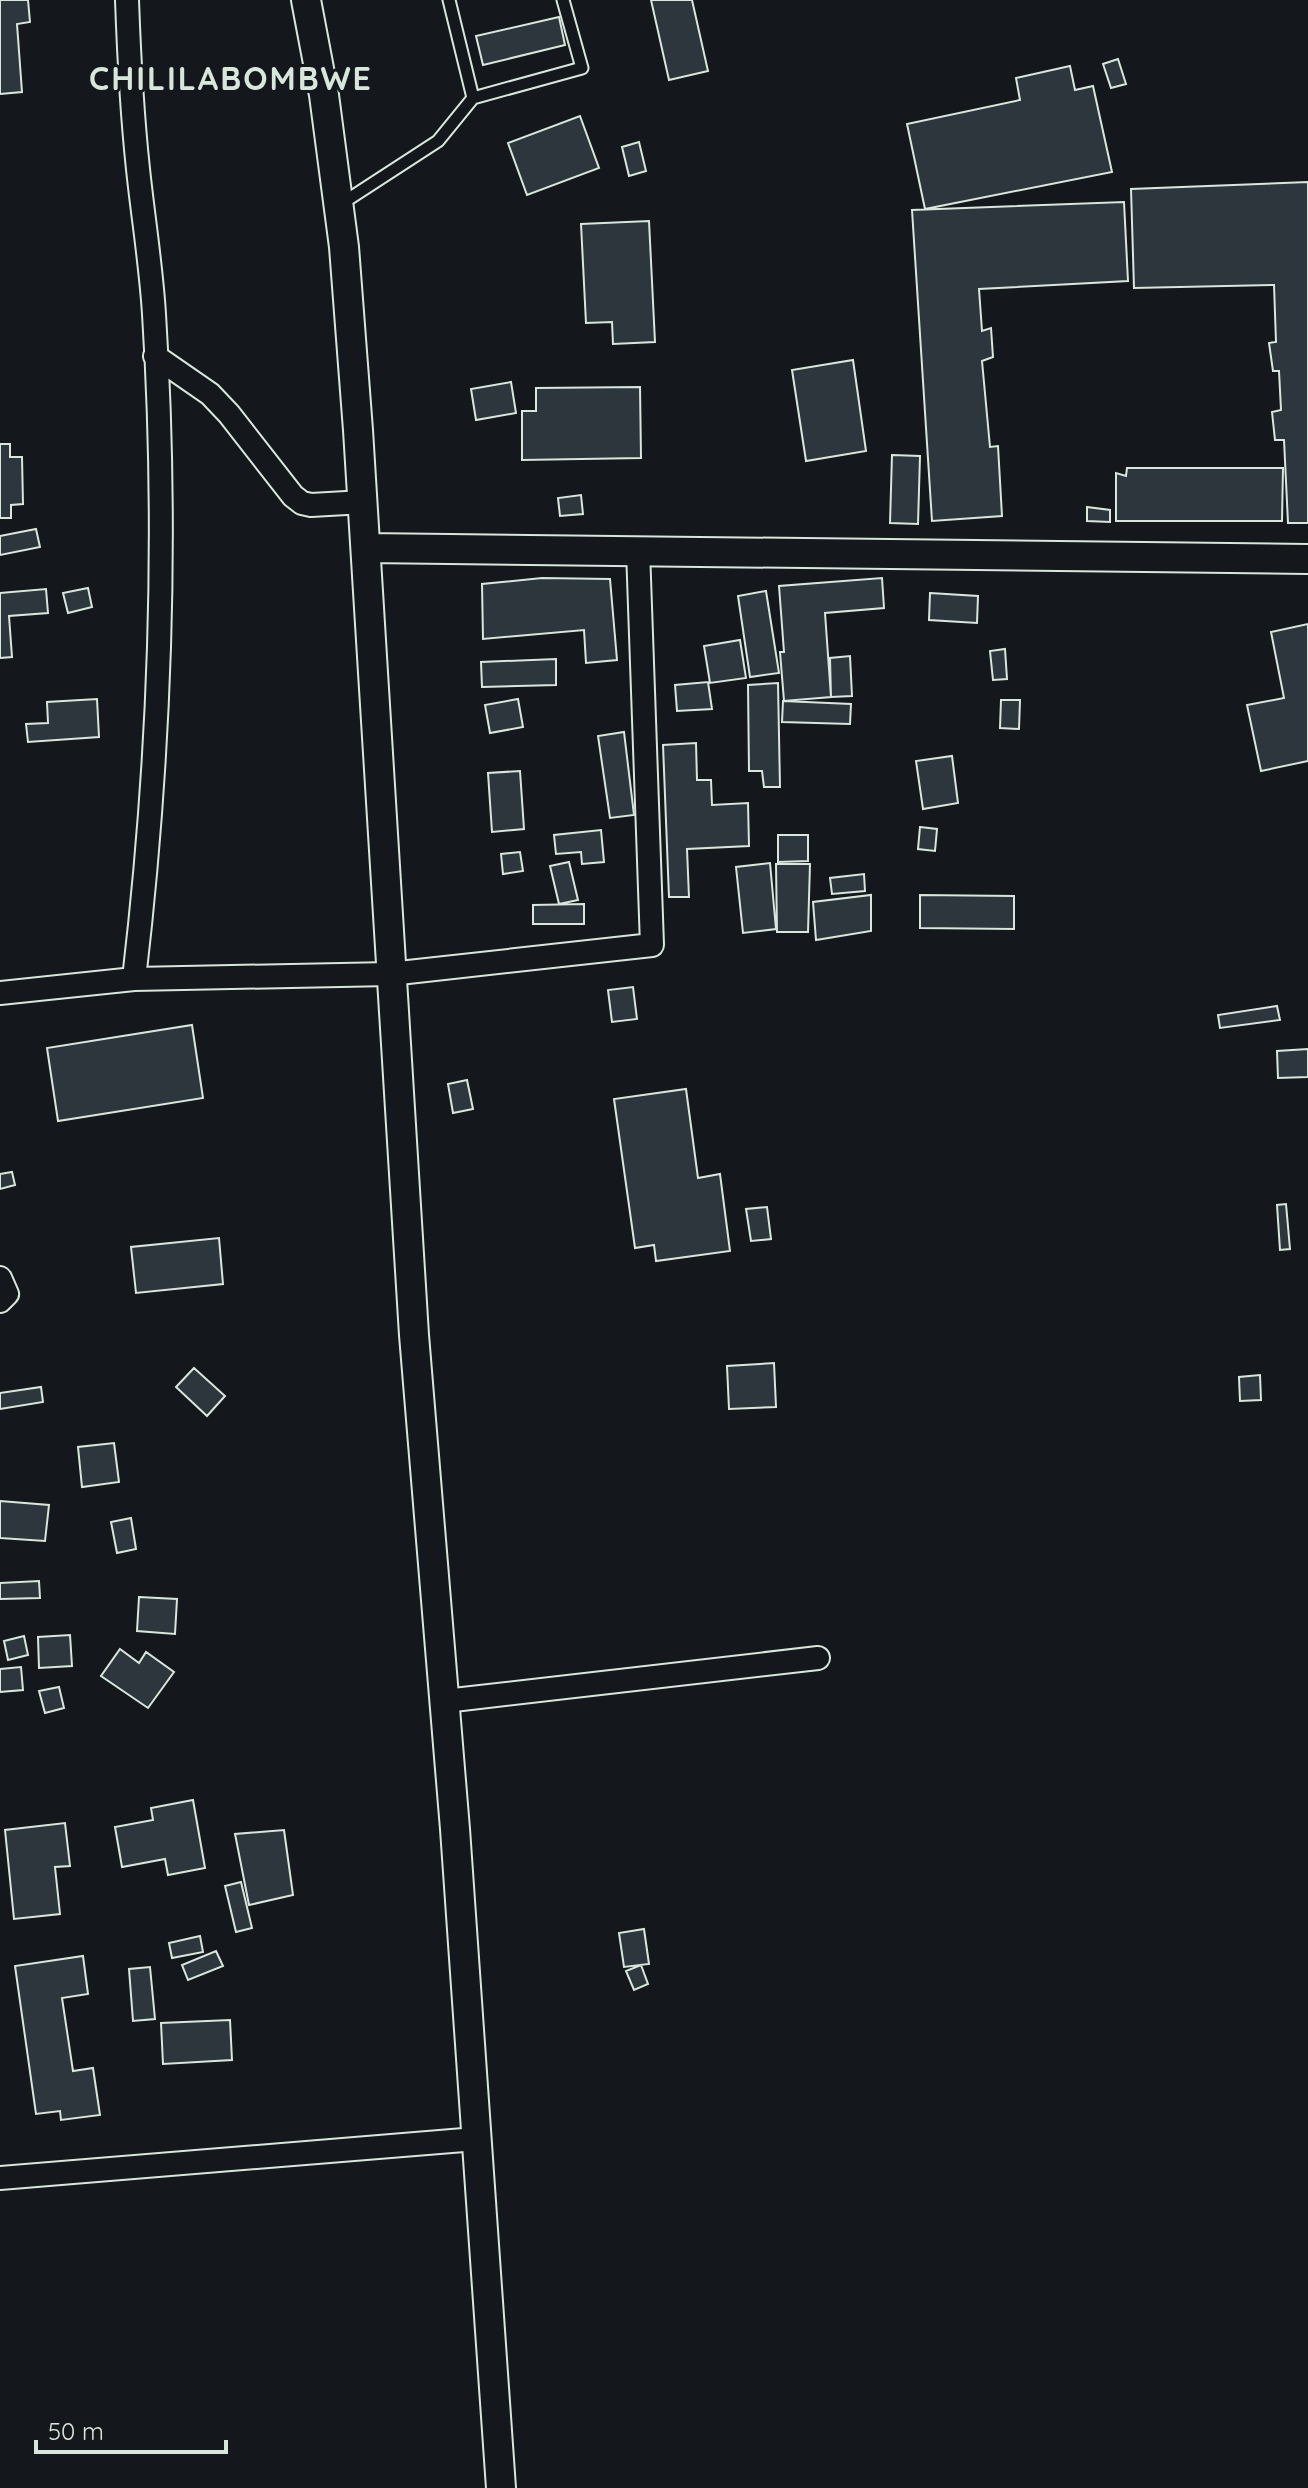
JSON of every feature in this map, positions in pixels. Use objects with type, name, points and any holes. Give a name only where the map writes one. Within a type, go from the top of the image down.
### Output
[{"type":"street","points":[[127,0],[138,167],[154,312],[161,545],[148,860],[134,979]]},
{"type":"street","points":[[306,0],[324,95],[338,206],[364,502],[414,1335],[445,1701],[501,2488]]},
{"type":"street","points":[[155,356],[210,394],[302,503],[364,502]]},
{"type":"street","points":[[367,548],[1308,559]]},
{"type":"street","points":[[0,993],[134,979],[390,974],[652,945],[638,550]]},
{"type":"street","points":[[0,1278],[7,1294],[0,1301]]},
{"type":"street","points":[[445,1701],[818,1658]]},
{"type":"street","points":[[0,2178],[476,2139]]},
{"type":"lane","points":[[449,0],[473,98]]},
{"type":"lane","points":[[338,206],[438,141],[473,98],[582,68],[563,0]]},
{"type":"building","points":[[0,0],[28,0],[30,22],[17,24],[22,92],[0,94]]},
{"type":"building","points":[[651,0],[692,0],[708,71],[669,80]]},
{"type":"building","points":[[559,17],[565,45],[483,65],[476,36]]},
{"type":"building","points":[[1118,59],[1126,84],[1111,88],[1103,64]]},
{"type":"building","points":[[1070,66],[1075,90],[1093,86],[1112,172],[925,209],[907,124],[1020,100],[1016,78]]},
{"type":"building","points":[[580,116],[599,168],[527,195],[508,143]]},
{"type":"building","points":[[639,142],[646,171],[629,176],[622,147]]},
{"type":"building","points":[[1308,182],[1308,523],[1288,523],[1284,440],[1275,440],[1272,412],[1281,410],[1279,371],[1273,371],[1269,343],[1276,342],[1274,285],[1134,288],[1131,189]]},
{"type":"building","points":[[1124,202],[1128,281],[979,289],[982,331],[991,328],[993,357],[982,361],[990,447],[998,446],[1002,516],[932,521],[912,210]]},
{"type":"building","points":[[649,221],[655,342],[613,344],[612,322],[586,323],[581,224]]},
{"type":"building","points":[[853,360],[866,451],[806,461],[792,370]]},
{"type":"building","points":[[511,382],[516,413],[476,420],[471,389]]},
{"type":"building","points":[[640,387],[641,458],[522,460],[522,411],[536,411],[536,388]]},
{"type":"building","points":[[0,444],[10,444],[10,457],[22,457],[23,504],[11,505],[11,518],[0,518]]},
{"type":"building","points":[[892,455],[920,456],[918,524],[890,523]]},
{"type":"building","points":[[1127,468],[1283,468],[1282,521],[1116,521],[1116,473],[1126,476]]},
{"type":"building","points":[[581,495],[583,514],[560,516],[558,498]]},
{"type":"building","points":[[1087,507],[1110,510],[1110,522],[1087,521]]},
{"type":"building","points":[[36,529],[40,547],[0,555],[0,536]]},
{"type":"building","points":[[542,578],[610,579],[617,660],[586,663],[584,630],[483,639],[482,584]]},
{"type":"building","points":[[882,578],[884,608],[825,613],[831,697],[784,701],[779,586]]},
{"type":"building","points":[[88,588],[92,607],[68,613],[63,593]]},
{"type":"building","points":[[46,589],[48,613],[9,616],[12,657],[0,658],[0,593]]},
{"type":"building","points":[[766,591],[779,673],[750,677],[738,596]]},
{"type":"building","points":[[930,593],[978,596],[977,623],[929,620]]},
{"type":"building","points":[[1308,624],[1308,761],[1261,771],[1247,705],[1284,698],[1271,632]]},
{"type":"building","points":[[740,640],[746,678],[710,683],[704,646]]},
{"type":"building","points":[[1005,649],[1007,679],[993,680],[990,651]]},
{"type":"building","points":[[850,656],[852,696],[831,697],[830,658]]},
{"type":"building","points":[[556,659],[556,685],[482,687],[481,662]]},
{"type":"building","points":[[708,682],[712,709],[677,711],[675,685]]},
{"type":"building","points":[[778,683],[780,787],[764,787],[762,771],[749,771],[748,685]]},
{"type":"building","points":[[97,699],[99,737],[28,742],[26,724],[48,723],[47,702]]},
{"type":"building","points":[[518,699],[523,727],[490,733],[485,705]]},
{"type":"building","points":[[1001,700],[1020,700],[1019,729],[1000,728]]},
{"type":"building","points":[[783,701],[851,704],[850,724],[782,722]]},
{"type":"building","points":[[624,732],[634,815],[610,818],[598,736]]},
{"type":"building","points":[[696,743],[697,780],[711,780],[712,805],[748,803],[749,846],[687,849],[689,897],[669,897],[663,745]]},
{"type":"building","points":[[952,756],[958,803],[923,809],[916,761]]},
{"type":"building","points":[[520,771],[524,829],[492,832],[488,773]]},
{"type":"building","points":[[920,827],[937,829],[935,851],[918,849]]},
{"type":"building","points":[[601,830],[604,862],[582,864],[581,852],[556,854],[554,835]]},
{"type":"building","points":[[778,835],[808,835],[808,861],[778,862]]},
{"type":"building","points":[[520,852],[523,871],[503,874],[501,854]]},
{"type":"building","points":[[569,862],[578,900],[559,904],[550,866]]},
{"type":"building","points":[[770,863],[776,929],[743,933],[736,867]]},
{"type":"building","points":[[776,864],[810,864],[808,932],[777,932]]},
{"type":"building","points":[[864,874],[865,891],[832,894],[830,878]]},
{"type":"building","points":[[871,895],[871,931],[816,940],[813,902]]},
{"type":"building","points":[[920,895],[1014,896],[1014,929],[920,928]]},
{"type":"building","points":[[584,904],[584,924],[533,924],[533,905]]},
{"type":"building","points":[[633,987],[637,1019],[612,1022],[608,990]]},
{"type":"building","points":[[1277,1006],[1280,1020],[1220,1028],[1218,1015]]},
{"type":"building","points":[[192,1025],[203,1098],[58,1121],[47,1048]]},
{"type":"building","points":[[1308,1049],[1308,1077],[1278,1078],[1277,1051]]},
{"type":"building","points":[[467,1080],[473,1109],[453,1113],[448,1084]]},
{"type":"building","points":[[686,1089],[698,1178],[720,1174],[730,1251],[656,1261],[654,1245],[635,1248],[614,1099]]},
{"type":"building","points":[[12,1172],[15,1185],[0,1189],[0,1174]]},
{"type":"building","points":[[1286,1204],[1290,1249],[1280,1250],[1277,1205]]},
{"type":"building","points":[[767,1207],[771,1239],[751,1241],[746,1209]]},
{"type":"building","points":[[219,1238],[223,1284],[136,1293],[131,1247]]},
{"type":"building","points":[[774,1363],[776,1407],[729,1409],[727,1366]]},
{"type":"building","points":[[194,1368],[225,1396],[207,1416],[176,1387]]},
{"type":"building","points":[[1260,1375],[1261,1400],[1240,1401],[1239,1377]]},
{"type":"building","points":[[41,1387],[43,1402],[0,1409],[0,1393]]},
{"type":"building","points":[[114,1443],[119,1482],[82,1487],[78,1447]]},
{"type":"building","points":[[0,1501],[49,1505],[45,1541],[0,1538]]},
{"type":"building","points":[[131,1518],[136,1549],[117,1553],[111,1522]]},
{"type":"building","points":[[39,1581],[40,1598],[0,1599],[0,1583]]},
{"type":"building","points":[[139,1597],[177,1599],[175,1634],[137,1631]]},
{"type":"building","points":[[70,1635],[72,1666],[39,1668],[38,1637]]},
{"type":"building","points":[[24,1636],[28,1655],[8,1660],[4,1641]]},
{"type":"building","points":[[120,1649],[139,1663],[146,1652],[174,1672],[148,1708],[101,1676]]},
{"type":"building","points":[[21,1667],[23,1690],[0,1692],[0,1669]]},
{"type":"building","points":[[59,1687],[64,1708],[45,1713],[39,1691]]},
{"type":"building","points":[[193,1800],[205,1868],[168,1875],[165,1859],[122,1867],[115,1827],[153,1820],[151,1808]]},
{"type":"building","points":[[65,1823],[70,1866],[55,1867],[60,1914],[14,1919],[5,1830]]},
{"type":"building","points":[[284,1830],[293,1895],[249,1905],[235,1834]]},
{"type":"building","points":[[241,1882],[252,1928],[236,1932],[225,1886]]},
{"type":"building","points":[[644,1929],[649,1964],[624,1967],[619,1933]]},
{"type":"building","points":[[200,1936],[203,1952],[172,1958],[169,1943]]},
{"type":"building","points":[[216,1951],[223,1966],[188,1980],[182,1965]]},
{"type":"building","points":[[83,1956],[88,1994],[62,1998],[73,2071],[93,2068],[100,2115],[61,2120],[60,2111],[36,2114],[15,1966]]},
{"type":"building","points":[[641,1965],[648,1984],[634,1990],[626,1971]]},
{"type":"building","points":[[150,1967],[155,2019],[133,2021],[129,1969]]},
{"type":"building","points":[[230,2020],[232,2060],[163,2064],[161,2023]]},
{"type":"district","name":"CHILILABOMBWE","points":[[231,78]]}]
